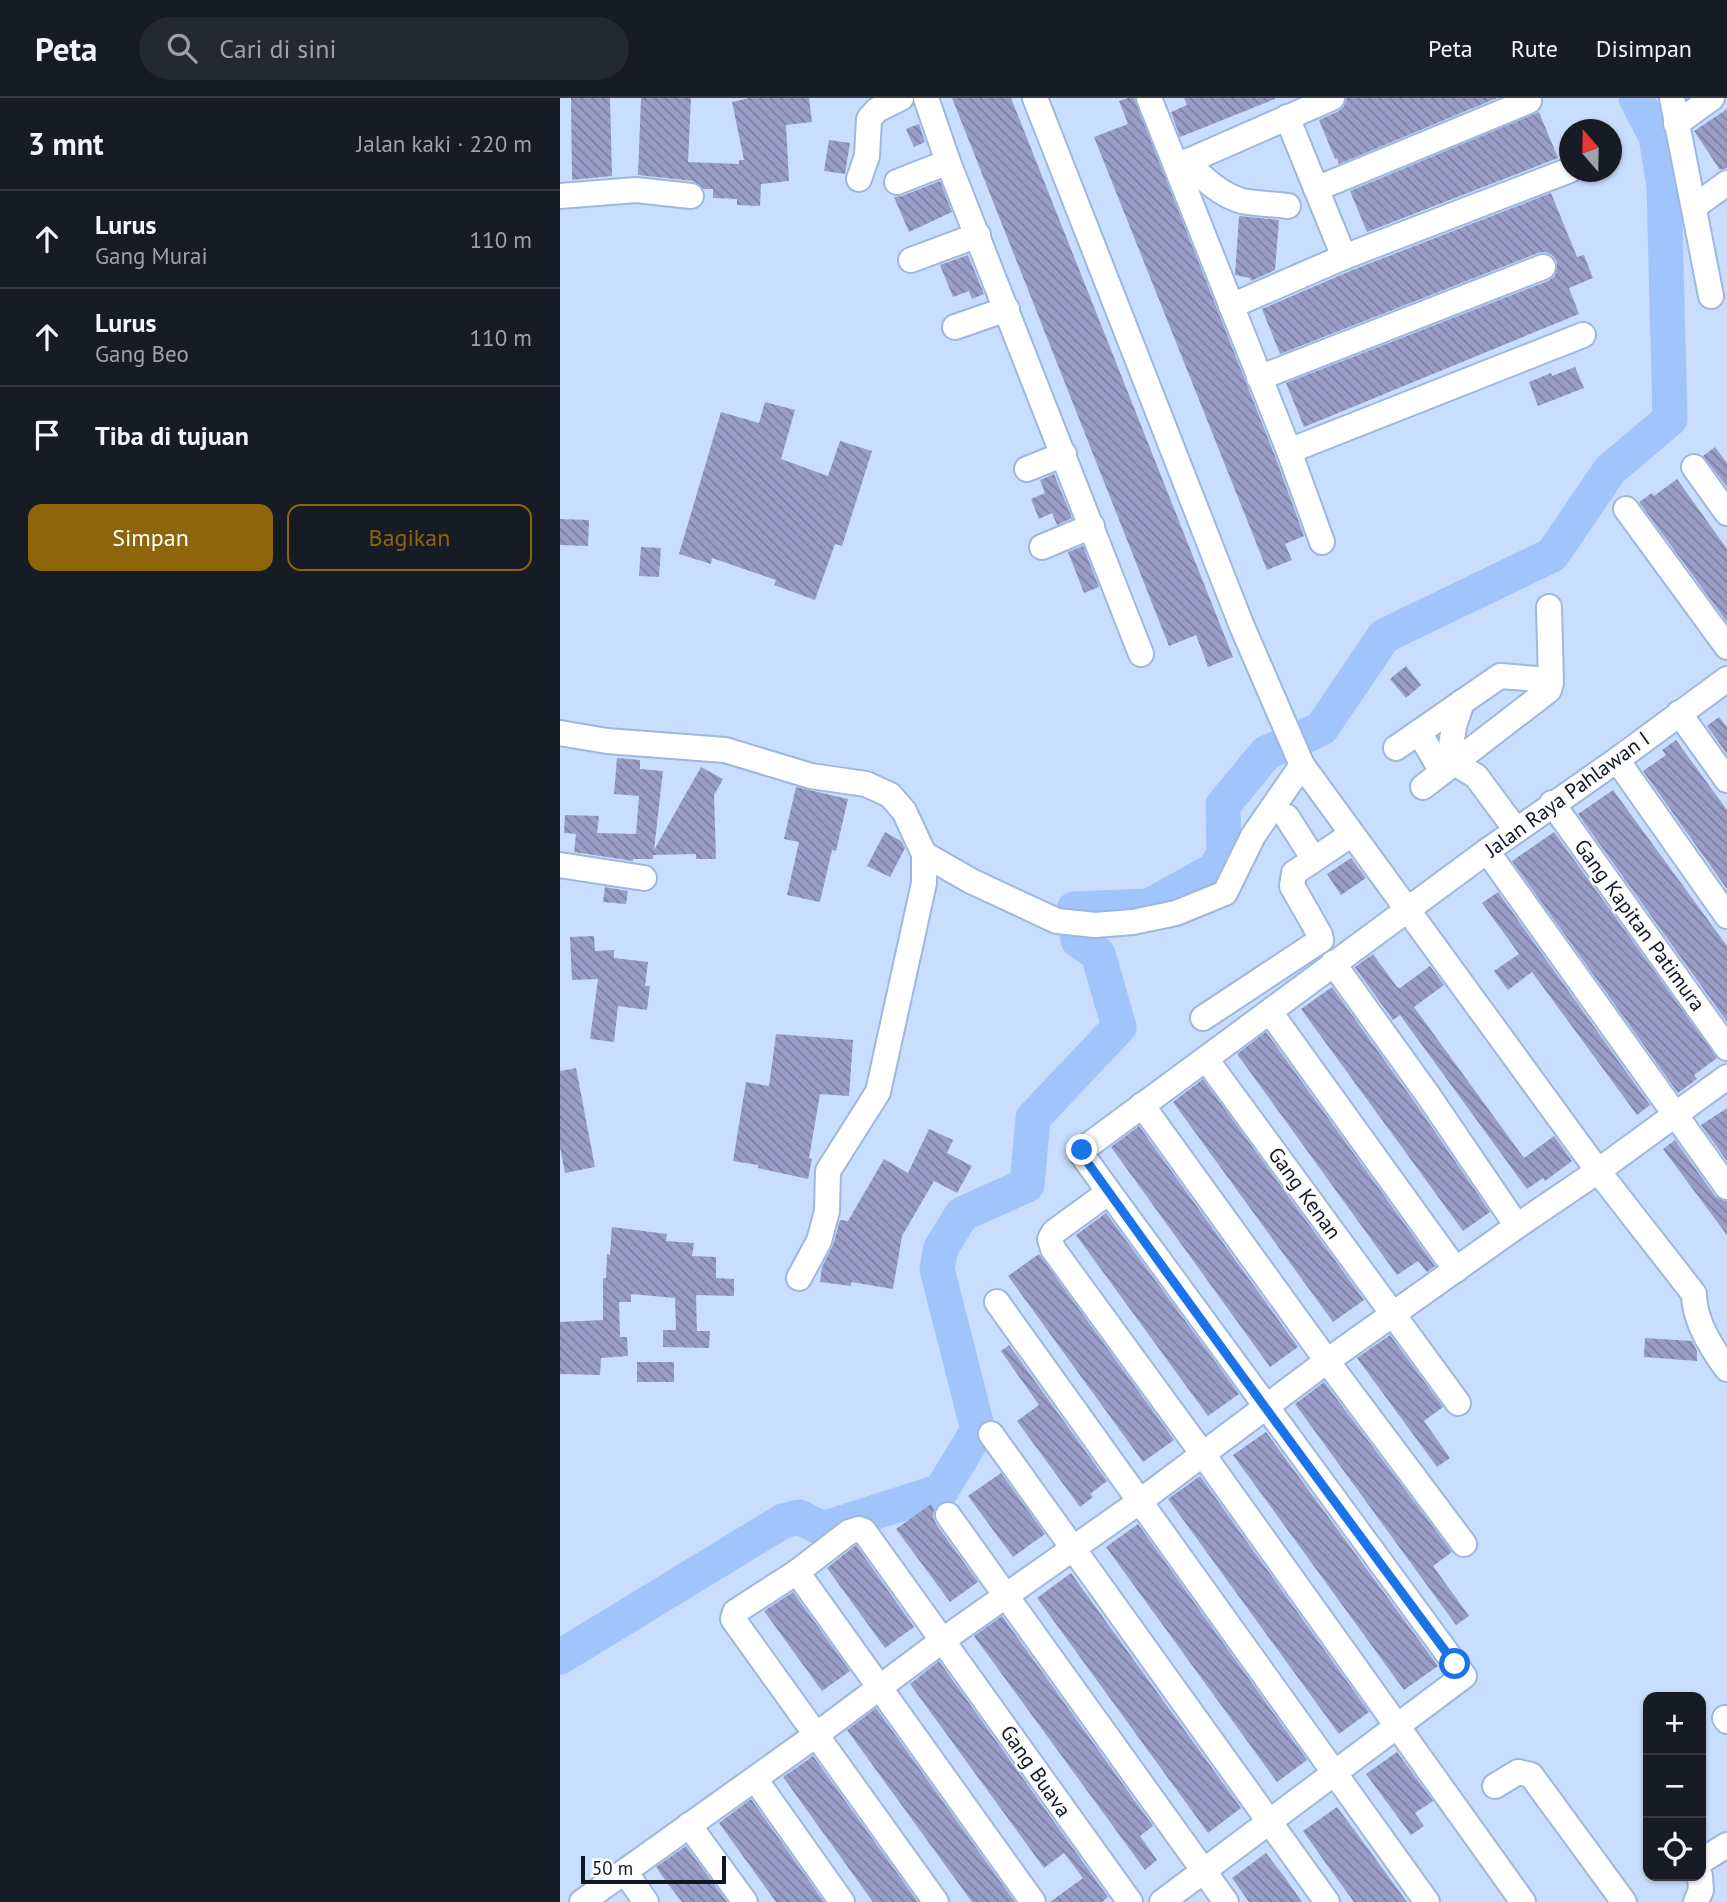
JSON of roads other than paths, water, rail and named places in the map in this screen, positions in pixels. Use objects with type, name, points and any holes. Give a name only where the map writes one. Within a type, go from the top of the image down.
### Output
[{"type":"street","points":[[859,179],[867,156],[867,126],[871,115],[885,104],[901,98]]},
{"type":"street","points":[[926,98],[948,162],[1140,654]]},
{"type":"street","points":[[1035,98],[1230,598],[1300,761],[1598,1171],[1694,1294],[1694,1306],[1709,1340],[1727,1369]]},
{"type":"street","points":[[1149,98],[1182,163],[1231,306],[1322,542]]},
{"type":"street","points":[[1182,163],[1332,98]]},
{"type":"street","points":[[1672,98],[1712,296]]},
{"type":"street","points":[[1676,124],[1712,98]]},
{"type":"street","points":[[1316,189],[1529,100]]},
{"type":"street","points":[[1287,117],[1344,257]]},
{"type":"street","points":[[897,181],[948,162]]},
{"type":"street","points":[[1182,163],[1231,197],[1288,206]]},
{"type":"street","points":[[1231,306],[1344,257],[1559,174]]},
{"type":"street","points":[[1695,207],[1727,183]]},
{"type":"street","points":[[560,196],[636,190],[691,196]]},
{"type":"street","points":[[911,260],[978,235]]},
{"type":"street","points":[[1259,378],[1543,267]]},
{"type":"street","points":[[956,327],[1007,309]]},
{"type":"street","points":[[1289,451],[1583,335]]},
{"type":"street","points":[[1027,470],[1064,454]]},
{"type":"street","points":[[1694,467],[1727,513]]},
{"type":"street","points":[[1626,509],[1727,647]]},
{"type":"street","points":[[1042,547],[1092,527]]},
{"type":"street","points":[[1442,772],[1546,693],[1550,687],[1549,607]]},
{"type":"street","points":[[1396,748],[1500,676],[1550,680]]},
{"type":"street","name":"Jalan Raya Pahlawan I","points":[[1109,1192],[1083,1156],[1084,1146],[1142,1105],[1211,1065],[1270,1012],[1333,963],[1727,679]]},
{"type":"street","points":[[1442,772],[1462,702]]},
{"type":"street","points":[[1679,713],[1727,780]]},
{"type":"street","points":[[1419,732],[1442,772]]},
{"type":"street","points":[[560,733],[607,741],[725,750],[811,776],[866,784],[890,795],[904,811],[924,854],[924,883],[878,1092],[828,1171],[827,1211],[819,1241],[799,1278]]},
{"type":"street","points":[[1617,760],[1727,915]]},
{"type":"street","points":[[924,854],[971,881],[1057,921],[1095,925],[1133,922],[1176,913],[1225,893],[1253,836],[1300,761]]},
{"type":"street","points":[[1442,772],[1476,776],[1516,830]]},
{"type":"street","name":"Gang Kapitan Patimura","points":[[1552,803],[1727,1048]]},
{"type":"street","points":[[1287,817],[1313,858]]},
{"type":"street","points":[[1203,1018],[1321,940],[1292,886],[1294,873],[1352,834]]},
{"type":"street","points":[[1487,851],[1727,1187]]},
{"type":"street","points":[[560,865],[644,878]]},
{"type":"street","points":[[1333,963],[1428,1095],[1517,1226]]},
{"type":"street","points":[[1270,1012],[1456,1270]]},
{"type":"street","name":"Gang Kenan","points":[[1211,1065],[1458,1403]]},
{"type":"street","points":[[582,1902],[816,1735],[943,1640],[1139,1502],[1327,1361],[1727,1077]]},
{"type":"street","points":[[1142,1105],[1327,1361],[1464,1544]]},
{"type":"street","points":[[1162,1902],[1336,1774],[1397,1728],[1464,1676],[1109,1192],[1054,1232],[1050,1239],[1053,1249],[1202,1453],[1397,1728],[1426,1770],[1468,1823],[1523,1902]]},
{"type":"street","points":[[997,1302],[1427,1902]]},
{"type":"street","points":[[991,1434],[1327,1902]]},
{"type":"street","points":[[948,1515],[1226,1902]]},
{"type":"street","name":"Gang Buava","points":[[797,1572],[849,1532],[859,1529],[864,1531],[1130,1902]]},
{"type":"street","points":[[936,1902],[733,1619],[735,1612],[797,1572],[1033,1902]]},
{"type":"street","points":[[1495,1786],[1518,1772],[1531,1775],[1624,1902]]},
{"type":"street","points":[[755,1779],[842,1902]]},
{"type":"street","points":[[689,1825],[744,1902]]},
{"type":"street","points":[[1706,1858],[1727,1845]]},
{"type":"street","points":[[625,1872],[646,1902]]},
{"type":"street","points":[[1696,1902],[1701,1890],[1700,1881]]},
{"type":"waterway","points":[[560,1657],[783,1521],[799,1517],[823,1529],[941,1491],[978,1430],[937,1269],[941,1248],[962,1214],[1027,1185],[1033,1118],[1119,1027],[1098,954],[1078,940],[1074,909],[1149,906],[1214,870],[1224,854],[1223,805],[1266,753],[1321,729],[1384,636],[1552,555],[1610,470],[1670,419],[1664,186],[1656,137],[1636,98]]}]
